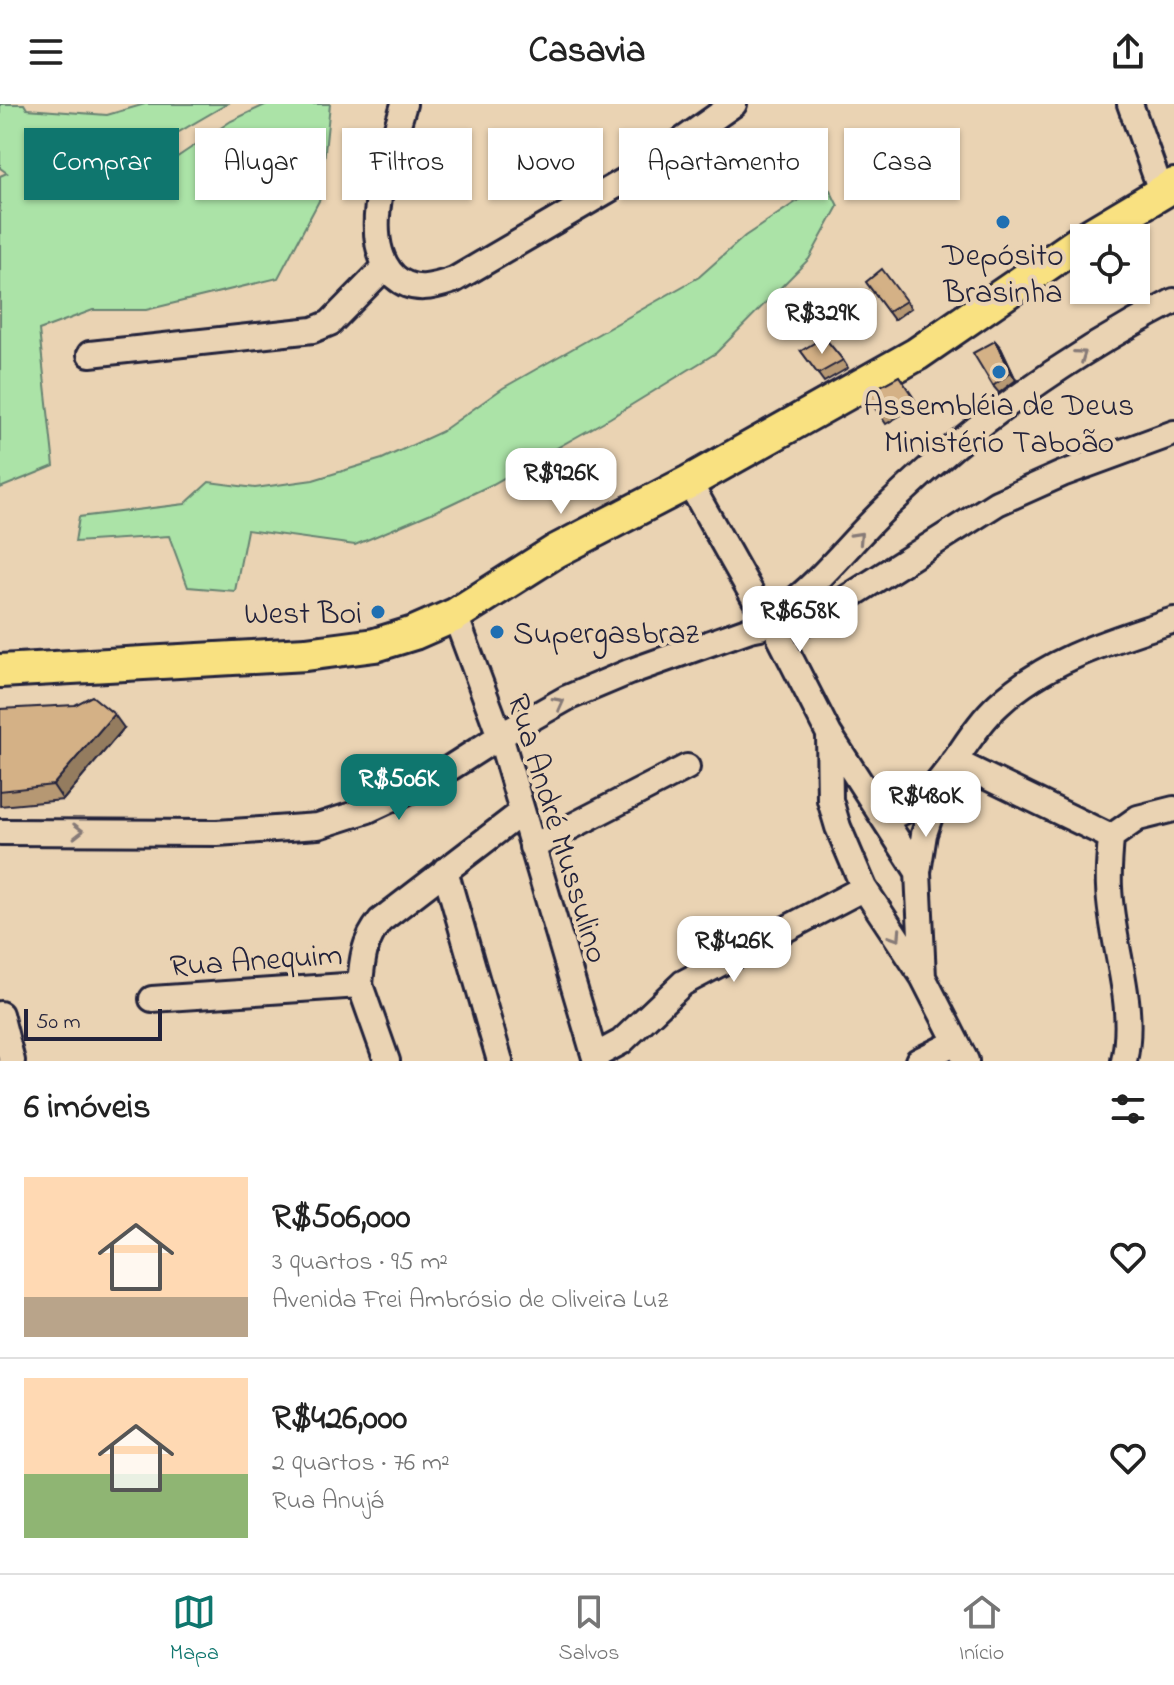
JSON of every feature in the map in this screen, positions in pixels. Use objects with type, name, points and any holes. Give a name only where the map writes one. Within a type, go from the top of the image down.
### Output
[{"type":"main road","points":[[1108,224],[1168,188]]},
{"type":"main road","points":[[0,671],[306,654],[375,645],[414,633],[455,615],[556,551],[689,482],[917,354],[1070,248]]},
{"type":"street","points":[[404,104],[376,211],[377,244],[385,267],[403,284],[428,289],[454,280],[629,178],[734,104]]},
{"type":"street","points":[[1130,104],[1168,188]]},
{"type":"street","points":[[90,354],[313,330],[330,323],[385,267]]},
{"type":"street","points":[[775,622],[890,503],[980,426],[1091,348],[1174,301]]},
{"type":"street","points":[[0,832],[217,833],[318,826],[368,810],[428,782],[567,698],[629,672],[750,629],[775,622],[801,624],[997,503],[1062,474],[1174,433]]},
{"type":"street","points":[[689,482],[758,605],[775,622],[829,734],[918,872]]},
{"type":"street","name":"Rua André Mussulino","points":[[455,615],[500,736],[595,1058]]},
{"type":"street","points":[[885,818],[913,807],[948,769],[976,728],[999,704],[1035,677],[1081,651],[1174,620]]},
{"type":"street","points":[[829,734],[830,800],[864,888],[923,977],[961,1051],[918,1061]]},
{"type":"street","points":[[532,847],[687,767]]},
{"type":"street","points":[[948,769],[1111,837]]},
{"type":"street","points":[[923,977],[918,872],[924,834],[948,769]]},
{"type":"street","points":[[1111,837],[1138,818],[1174,809]]},
{"type":"street","name":"Rua Anequim","points":[[152,999],[360,985],[363,950],[380,921],[522,812]]},
{"type":"street","points":[[1111,837],[1109,889],[1127,1012],[1124,1061]]},
{"type":"street","points":[[445,870],[500,1061]]},
{"type":"street","points":[[595,1058],[621,1042],[683,983],[864,888]]},
{"type":"street","points":[[360,985],[387,1061]]},
{"type":"street","points":[[2,1016],[12,1061]]},
{"type":"green space","points":[[0,104],[24,104],[27,109],[107,115],[145,104],[227,104],[179,132],[179,128],[24,128],[24,200],[179,200],[179,156],[195,145],[195,200],[319,200],[278,278],[146,310],[93,310],[39,330],[54,466],[0,488],[0,176],[7,173],[0,168]]},
{"type":"green space","points":[[267,104],[330,104],[326,142],[326,128],[221,128]]},
{"type":"green space","points":[[828,191],[838,206],[809,259],[716,353],[610,418],[493,484],[436,511],[355,545],[247,530],[235,591],[188,587],[169,536],[75,542],[79,517],[185,504],[209,482],[255,488],[313,480],[382,459],[441,432],[503,388],[699,277],[745,236],[799,200],[828,200]]},
{"type":"building","points":[[882,269],[906,301],[888,312],[866,282]]},
{"type":"building","points":[[824,337],[843,360],[818,374],[801,351]]},
{"type":"building","name":"Assembléia de Deus Ministério Taboão","points":[[995,341],[1011,372],[993,386],[973,353]]},
{"type":"building","points":[[899,376],[913,397],[880,416],[866,394]]},
{"type":"building","points":[[92,696],[114,714],[53,785],[0,791],[0,709],[75,705]]},
{"type":"place","name":"Depósito Brasinha","points":[[1003,222]]},
{"type":"place","name":"Assembléia de Deus Ministério Taboão","points":[[999,372]]},
{"type":"place","name":"West Boi","points":[[378,612]]},
{"type":"place","name":"Supergasbraz","points":[[497,632]]}]
